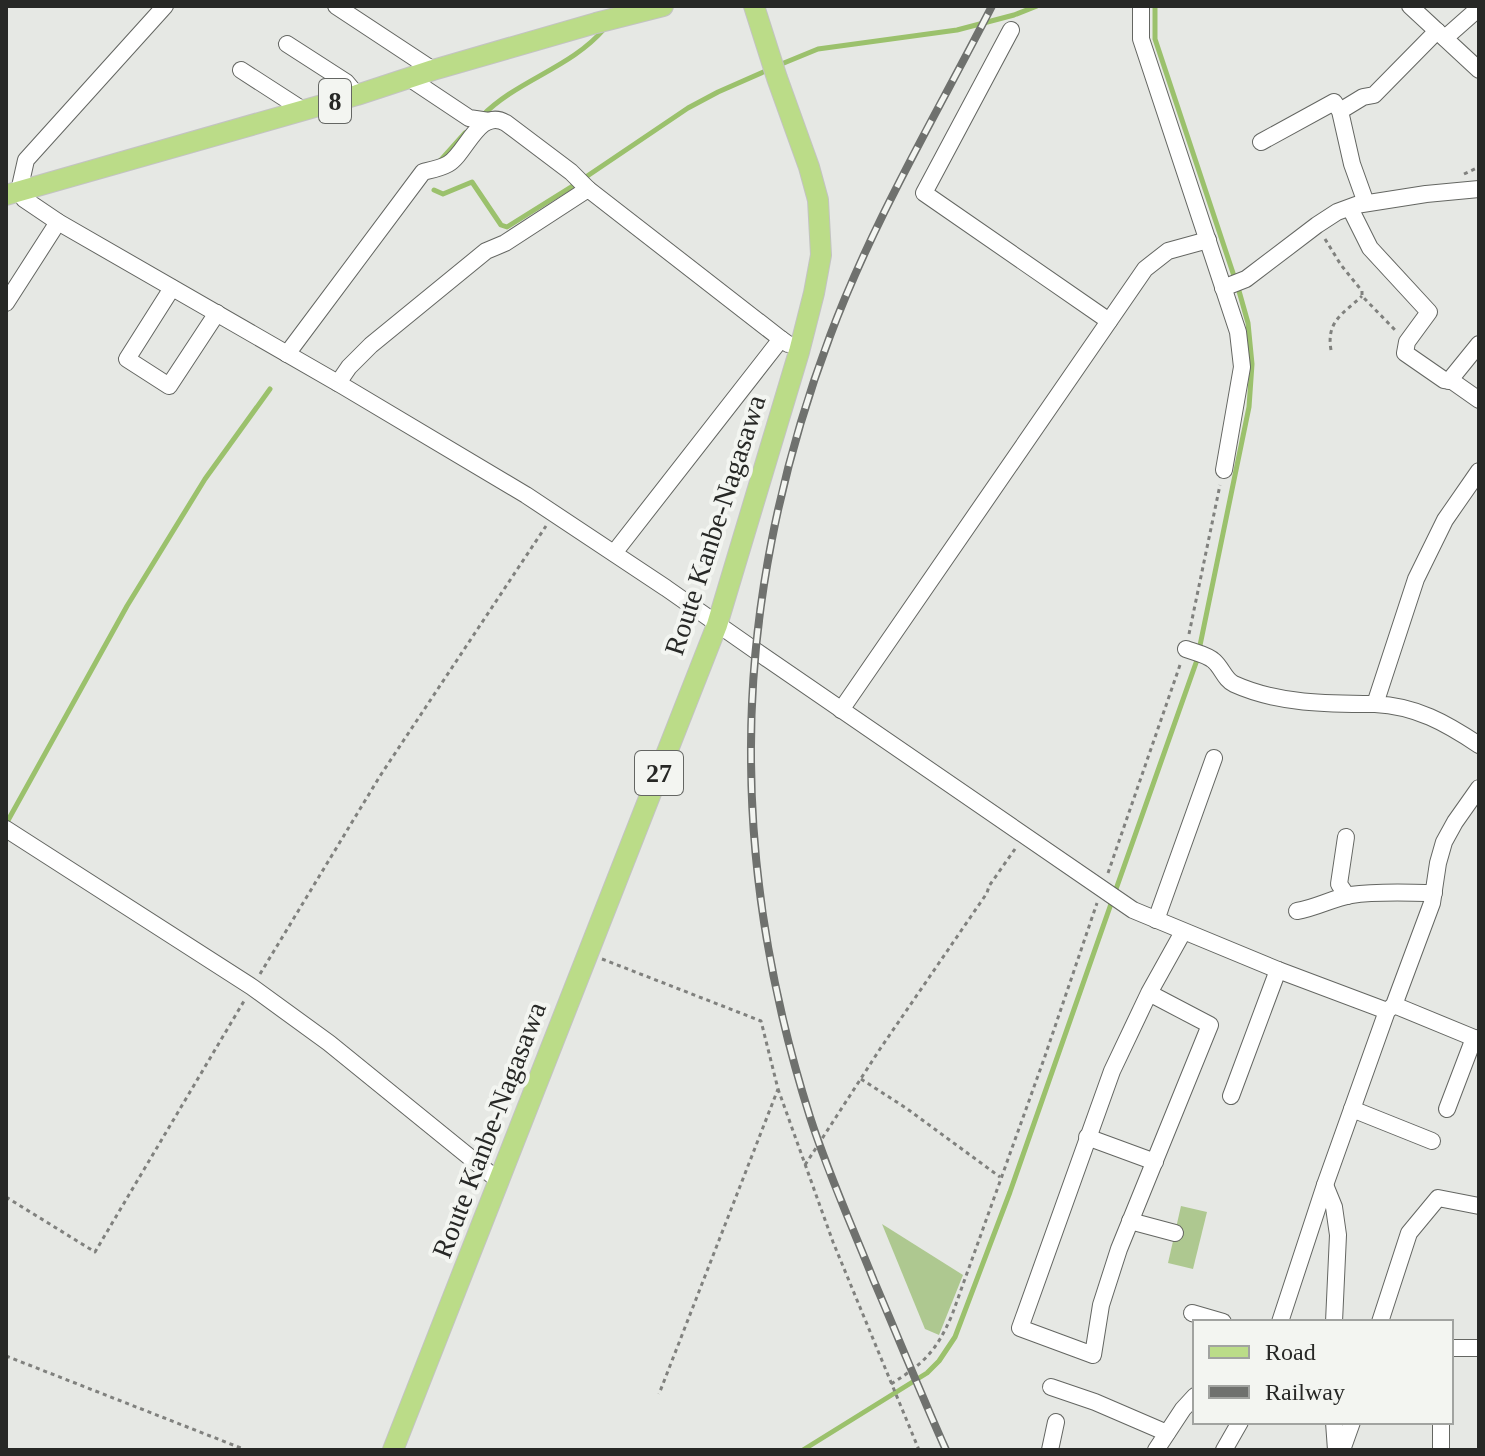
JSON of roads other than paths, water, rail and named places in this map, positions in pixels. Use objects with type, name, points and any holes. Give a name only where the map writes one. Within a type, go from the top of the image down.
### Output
[{"type":"main road","name":"8","points":[[12,193],[357,95],[594,14],[663,6]]},
{"type":"main road","name":"Route Kanbe-Nagasawa","points":[[393,1450],[717,625],[814,293],[821,255],[818,200],[754,6]]},
{"type":"street","points":[[165,6],[26,160],[12,193],[338,383],[554,514],[1123,903],[1183,932],[1278,970],[1477,1039],[1447,1109]]},
{"type":"street","points":[[336,6],[433,70]]},
{"type":"street","points":[[1141,6],[1141,39],[1238,332],[1242,367],[1224,470]]},
{"type":"street","points":[[1410,6],[1479,70]]},
{"type":"street","points":[[1340,111],[1363,97],[1374,95],[1441,35],[1479,8]]},
{"type":"street","points":[[1011,30],[924,193],[1109,321]]},
{"type":"street","points":[[287,44],[346,82],[357,95]]},
{"type":"street","points":[[241,70],[303,110]]},
{"type":"street","points":[[409,78],[469,118],[500,119],[506,123],[799,352]]},
{"type":"street","points":[[1261,142],[1334,102],[1340,111],[1358,206],[1370,248],[1429,312],[1407,342],[1405,353],[1479,400]]},
{"type":"street","points":[[287,354],[423,172],[450,164],[464,144],[488,121]]},
{"type":"street","points":[[338,383],[371,345],[486,251],[505,243],[583,184]]},
{"type":"street","points":[[1225,287],[1246,279],[1337,212],[1426,194],[1479,189]]},
{"type":"street","points":[[6,303],[58,222]]},
{"type":"street","points":[[841,710],[1145,269],[1168,251],[1208,240]]},
{"type":"street","points":[[172,288],[127,359],[169,386],[217,313]]},
{"type":"street","points":[[614,553],[781,339]]},
{"type":"street","points":[[1449,381],[1479,344]]},
{"type":"street","points":[[1375,704],[1416,579],[1445,520],[1479,471]]},
{"type":"street","points":[[1186,649],[1213,659],[1230,683],[1288,700],[1397,705],[1442,722],[1479,745]]},
{"type":"street","points":[[1156,920],[1214,758]]},
{"type":"street","points":[[1281,1320],[1352,1109],[1432,903],[1444,842],[1479,788]]},
{"type":"street","points":[[7,830],[252,987],[329,1043],[499,1181]]},
{"type":"street","points":[[1346,837],[1339,884],[1347,896]]},
{"type":"street","points":[[1297,911],[1365,893],[1434,893]]},
{"type":"street","points":[[1149,993],[1210,1025],[1119,1249],[1101,1305],[1093,1355],[1020,1328],[1112,1071],[1149,993],[1183,932]]},
{"type":"street","points":[[1231,1096],[1278,970]]},
{"type":"street","points":[[1352,1109],[1432,1141]]},
{"type":"street","points":[[1087,1137],[1155,1162]]},
{"type":"street","points":[[1325,1185],[1334,1207],[1338,1235],[1334,1320]]},
{"type":"street","points":[[1381,1320],[1409,1233],[1438,1198],[1479,1206]]},
{"type":"street","points":[[1130,1221],[1175,1233]]},
{"type":"street","points":[[1192,1313],[1216,1320]]},
{"type":"street","points":[[1453,1348],[1479,1348]]},
{"type":"street","points":[[1051,1387],[1167,1433]]},
{"type":"street","points":[[1156,1450],[1193,1398]]},
{"type":"street","points":[[1050,1450],[1056,1422]]},
{"type":"street","points":[[1224,1450],[1239,1424]]},
{"type":"street","points":[[1334,1424],[1336,1450]]},
{"type":"street","points":[[1342,1450],[1351,1424]]},
{"type":"street","points":[[1441,1424],[1441,1450]]},
{"type":"waterway","points":[[779,65],[818,49],[957,30],[1037,6]]},
{"type":"waterway","points":[[1115,892],[1197,660],[1249,407],[1252,364],[1248,323],[1239,291],[1155,39],[1155,6]]},
{"type":"waterway","points":[[481,117],[511,93],[576,54],[605,28]]},
{"type":"waterway","points":[[434,190],[443,194],[472,182],[501,225],[507,227],[688,108],[770,69]]},
{"type":"waterway","points":[[440,161],[465,133]]},
{"type":"waterway","points":[[6,824],[127,606],[205,479],[270,389]]},
{"type":"waterway","points":[[803,1450],[927,1373],[955,1337],[1010,1192],[1112,901]]},
{"type":"railway","points":[[946,1450],[824,1159],[785,1028],[767,938],[755,847],[752,702],[762,595],[771,542],[812,386],[866,251],[992,6]]}]
